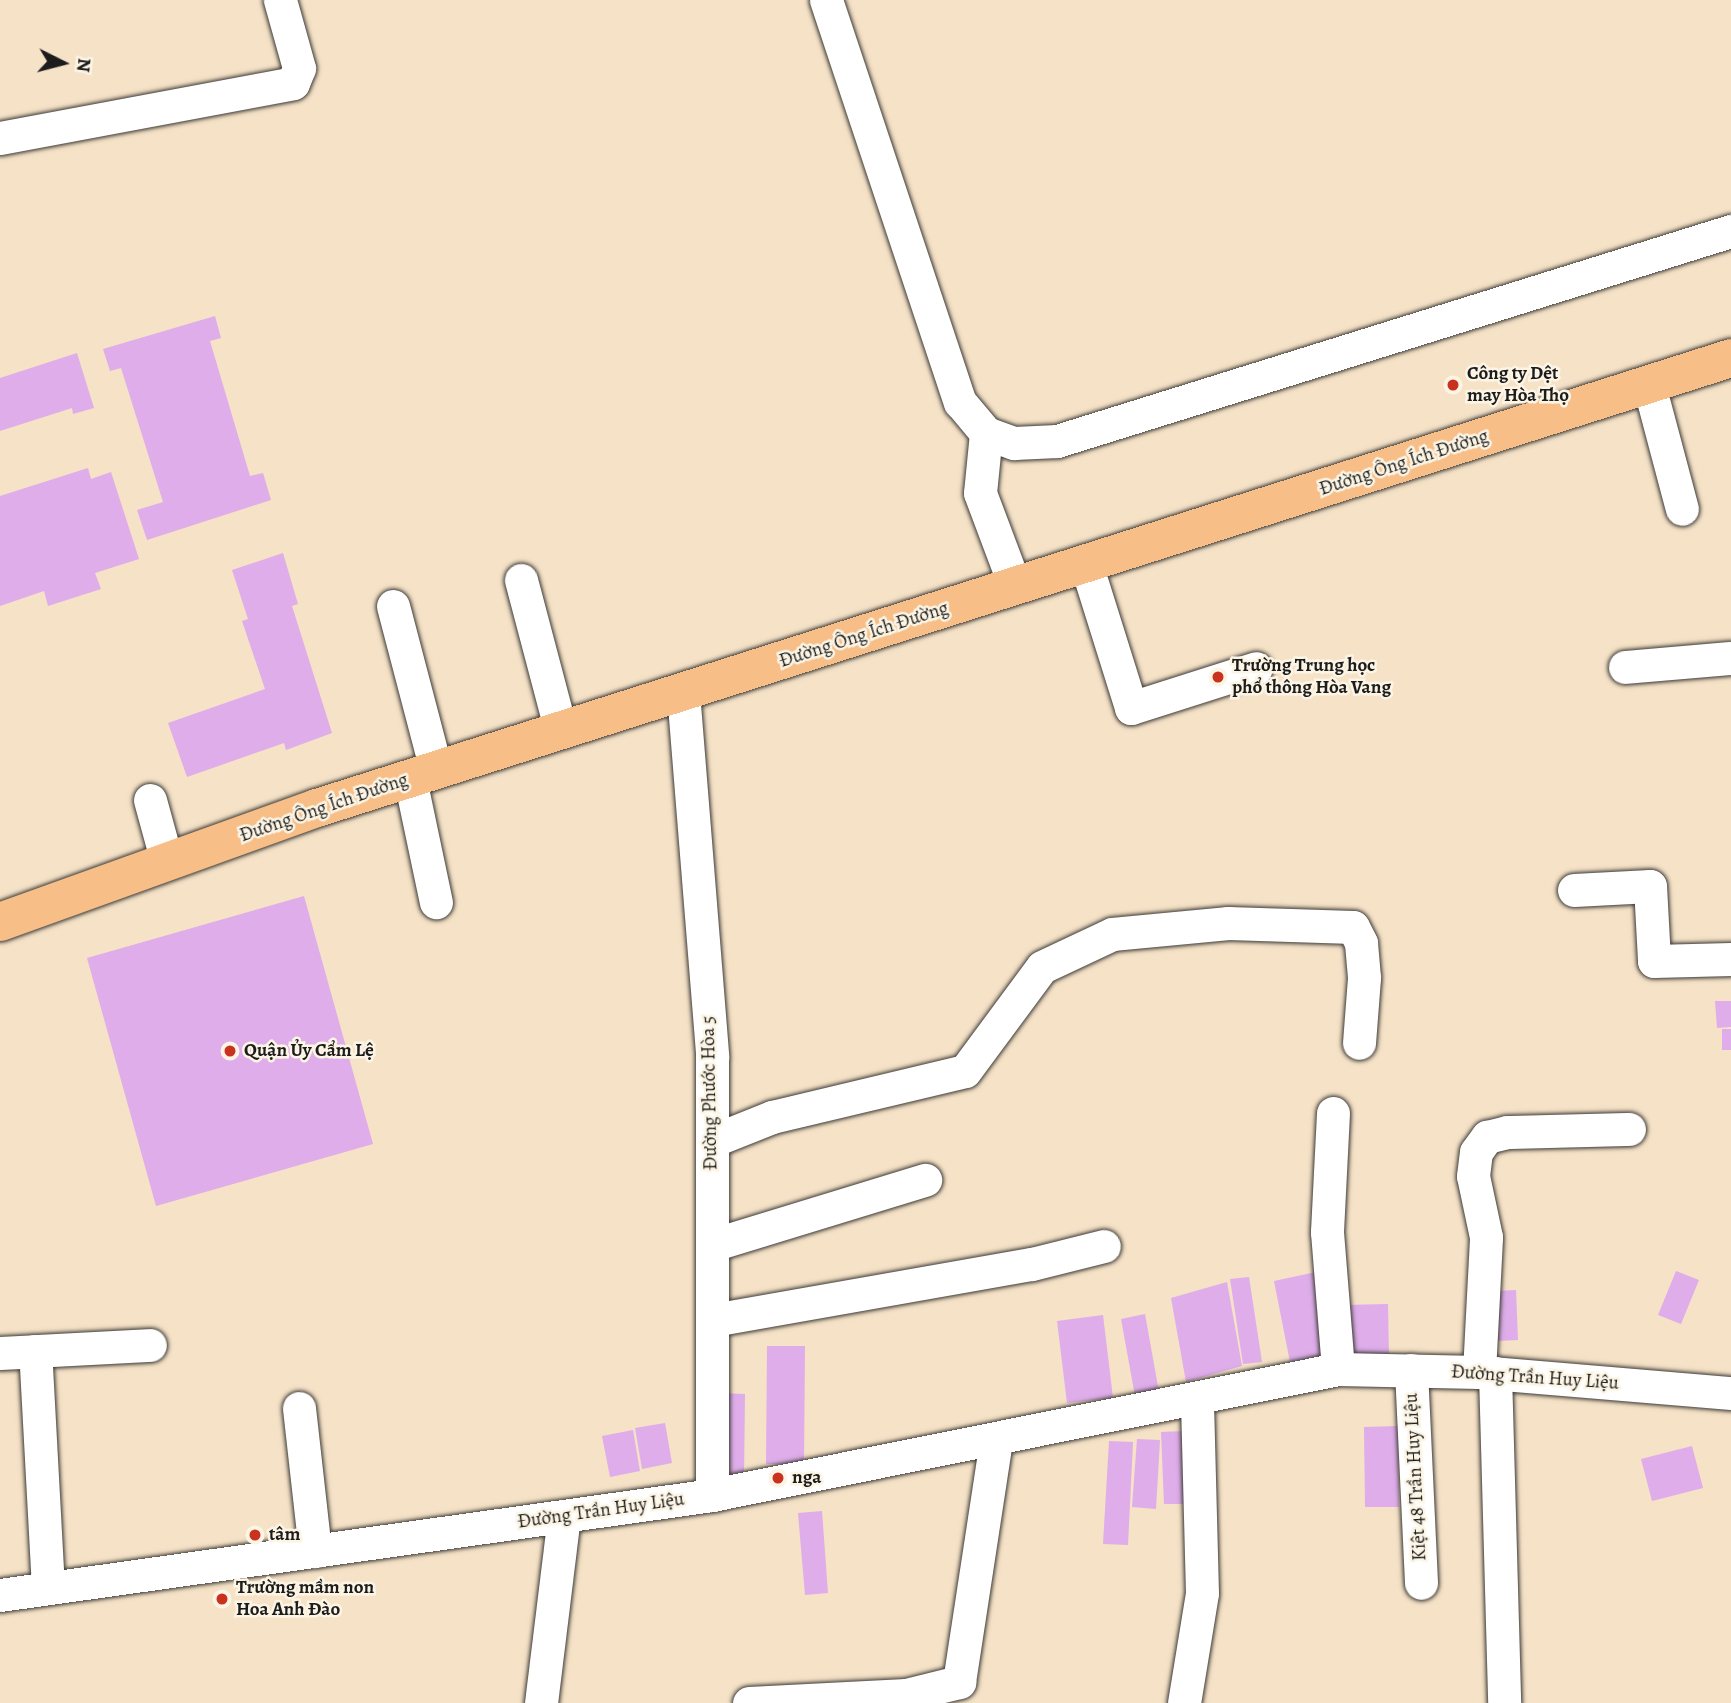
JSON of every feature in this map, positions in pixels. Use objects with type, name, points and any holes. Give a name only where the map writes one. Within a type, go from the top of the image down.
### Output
[{"type":"main road","name":"Đường Ông Ích Đường","points":[[0,922],[423,775],[1731,358]]},
{"type":"street","points":[[0,138],[293,83],[299,68],[280,0]]},
{"type":"street","points":[[826,0],[956,390],[986,433],[1014,443],[1057,441],[1731,231]]},
{"type":"street","points":[[1649,385],[1682,509]]},
{"type":"street","points":[[986,433],[980,493],[1015,586]]},
{"type":"street","points":[[1086,564],[1131,708],[1256,668]]},
{"type":"street","points":[[521,580],[561,731]]},
{"type":"street","points":[[393,606],[423,775],[436,902]]},
{"type":"street","points":[[1625,667],[1731,658]]},
{"type":"street","name":"Đường Phước Hòa 5","points":[[683,692],[712,1056],[712,1495]]},
{"type":"street","points":[[150,800],[167,862]]},
{"type":"street","points":[[1574,891],[1650,886],[1654,961],[1731,959]]},
{"type":"street","points":[[712,1141],[772,1117],[965,1071],[1042,967],[1074,948],[1112,934],[1228,923],[1353,928],[1362,943],[1364,978],[1359,1043]]},
{"type":"street","points":[[1333,1113],[1327,1232],[1338,1369]]},
{"type":"street","points":[[1504,1703],[1487,1373],[1486,1237],[1473,1176],[1476,1152],[1487,1137],[1531,1130],[1629,1129]]},
{"type":"street","points":[[712,1245],[925,1180]]},
{"type":"street","points":[[713,1320],[1032,1264],[1104,1246]]},
{"type":"street","points":[[0,1353],[150,1345]]},
{"type":"street","points":[[36,1351],[48,1588]]},
{"type":"street","name":"Đường Trần Huy Liệu","points":[[0,1595],[712,1495],[1338,1369],[1487,1373],[1731,1393]]},
{"type":"street","name":"Kiệt 48 Trần Huy Liệu","points":[[1411,1370],[1421,1583]]},
{"type":"street","points":[[1184,1703],[1202,1593],[1197,1398]]},
{"type":"street","points":[[299,1408],[315,1551]]},
{"type":"street","points":[[749,1703],[911,1699],[959,1682],[996,1439]]},
{"type":"street","points":[[541,1703],[565,1517]]},
{"type":"building","points":[[215,316],[221,338],[210,341],[250,476],[263,473],[271,500],[147,540],[137,510],[163,502],[121,368],[110,371],[103,349]]},
{"type":"building","points":[[77,353],[94,408],[73,414],[72,408],[0,431],[0,378]]},
{"type":"building","points":[[88,468],[91,479],[111,472],[139,559],[95,573],[101,589],[48,606],[44,591],[0,606],[0,496]]},
{"type":"building","points":[[283,553],[298,604],[292,606],[332,733],[286,750],[284,743],[187,777],[168,723],[265,689],[242,621],[248,619],[232,570]]},
{"type":"building","name":"Quận Ủy Cẩm Lệ","points":[[304,896],[373,1144],[156,1206],[87,958]]},
{"type":"building","points":[[1715,1001],[1731,1001],[1731,1027],[1717,1028]]},
{"type":"building","points":[[1722,1029],[1731,1029],[1731,1050],[1722,1050]]},
{"type":"building","points":[[1676,1271],[1699,1280],[1681,1324],[1658,1315]]},
{"type":"building","points":[[1316,1272],[1333,1353],[1290,1362],[1274,1281]]},
{"type":"building","points":[[1249,1277],[1262,1362],[1243,1364],[1230,1279]]},
{"type":"building","points":[[1227,1282],[1242,1366],[1186,1382],[1171,1298]]},
{"type":"building","points":[[1516,1290],[1518,1340],[1497,1341],[1495,1291]]},
{"type":"building","points":[[1388,1304],[1389,1356],[1346,1357],[1344,1305]]},
{"type":"building","points":[[1145,1314],[1159,1392],[1135,1396],[1121,1319]]},
{"type":"building","points":[[1103,1315],[1113,1398],[1067,1403],[1057,1321]]},
{"type":"building","points":[[767,1346],[805,1346],[804,1464],[766,1464]]},
{"type":"building","points":[[717,1393],[745,1394],[744,1479],[716,1479]]},
{"type":"building","points":[[665,1423],[672,1463],[642,1469],[635,1428]]},
{"type":"building","points":[[1398,1426],[1399,1507],[1365,1507],[1364,1427]]},
{"type":"building","points":[[633,1430],[640,1471],[610,1477],[602,1436]]},
{"type":"building","points":[[1185,1431],[1187,1504],[1164,1504],[1161,1432]]},
{"type":"building","points":[[1137,1439],[1160,1440],[1156,1509],[1132,1507]]},
{"type":"building","points":[[1109,1441],[1133,1442],[1128,1545],[1103,1544]]},
{"type":"building","points":[[1692,1446],[1703,1488],[1652,1501],[1641,1459]]},
{"type":"building","points":[[822,1511],[828,1593],[805,1595],[798,1513]]},
{"type":"place","name":"Công ty Dệt may Hòa Thọ","points":[[1453,385]]},
{"type":"place","name":"Trường Trung học phổ thông Hòa Vang","points":[[1218,677]]},
{"type":"place","name":"Quận Ủy Cẩm Lệ","points":[[230,1051]]},
{"type":"place","name":"nga","points":[[778,1478]]},
{"type":"place","name":"tâm","points":[[255,1535]]},
{"type":"place","name":"Trường mầm non Hoa Anh Đào","points":[[222,1599]]}]
